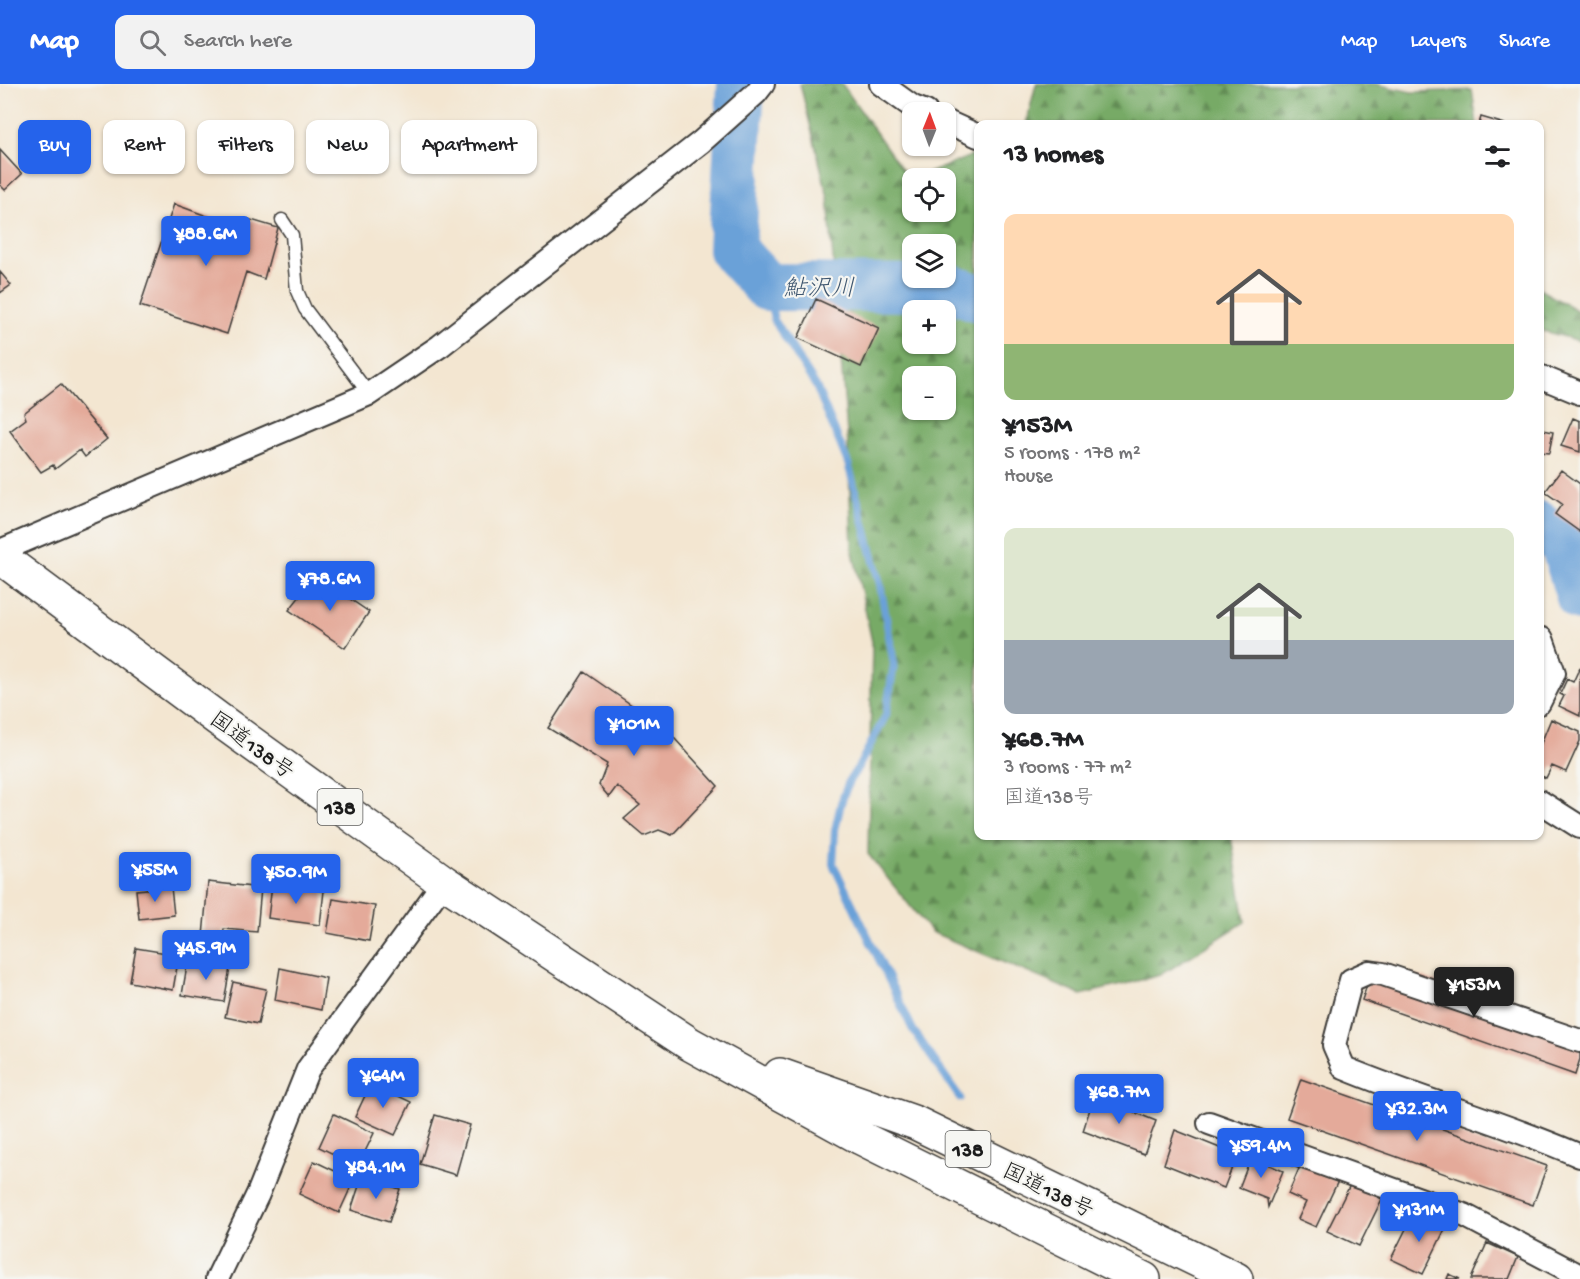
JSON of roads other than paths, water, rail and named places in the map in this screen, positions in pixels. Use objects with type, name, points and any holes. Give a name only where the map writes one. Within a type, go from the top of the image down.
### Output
[{"type":"highway","name":"国道138号","points":[[0,557],[218,719],[444,882],[690,1044],[861,1138],[1144,1279]]},
{"type":"highway","name":"国道138号","points":[[690,1044],[916,1123],[1236,1279]]},
{"type":"street","points":[[881,84],[906,102]]},
{"type":"street","points":[[0,551],[369,394],[440,346],[701,142],[760,89]]},
{"type":"street","points":[[956,126],[974,134]]},
{"type":"street","points":[[1544,378],[1580,393]]},
{"type":"street","points":[[1544,645],[1554,673],[1544,693]]},
{"type":"street","points":[[1544,804],[1580,827]]},
{"type":"street","points":[[217,1279],[258,1194],[308,1069],[444,882]]},
{"type":"street","points":[[1580,1041],[1369,972],[1351,980],[1334,1046],[1344,1068],[1394,1089],[1553,1144],[1580,1156]]},
{"type":"street","points":[[1209,1123],[1464,1215],[1580,1276]]},
{"type":"lane","points":[[282,220],[292,236],[297,291],[305,309],[369,394]]},
{"type":"waterway","name":"鮎沢川","points":[[741,84],[732,249],[767,287],[950,288],[974,297]]},
{"type":"waterway","points":[[767,287],[774,320],[816,386],[848,463],[880,584],[894,664],[886,715],[849,781],[841,803],[835,830],[833,864],[913,1030],[960,1098]]},
{"type":"waterway","name":"鮎沢川","points":[[1544,529],[1564,545],[1580,597]]}]
